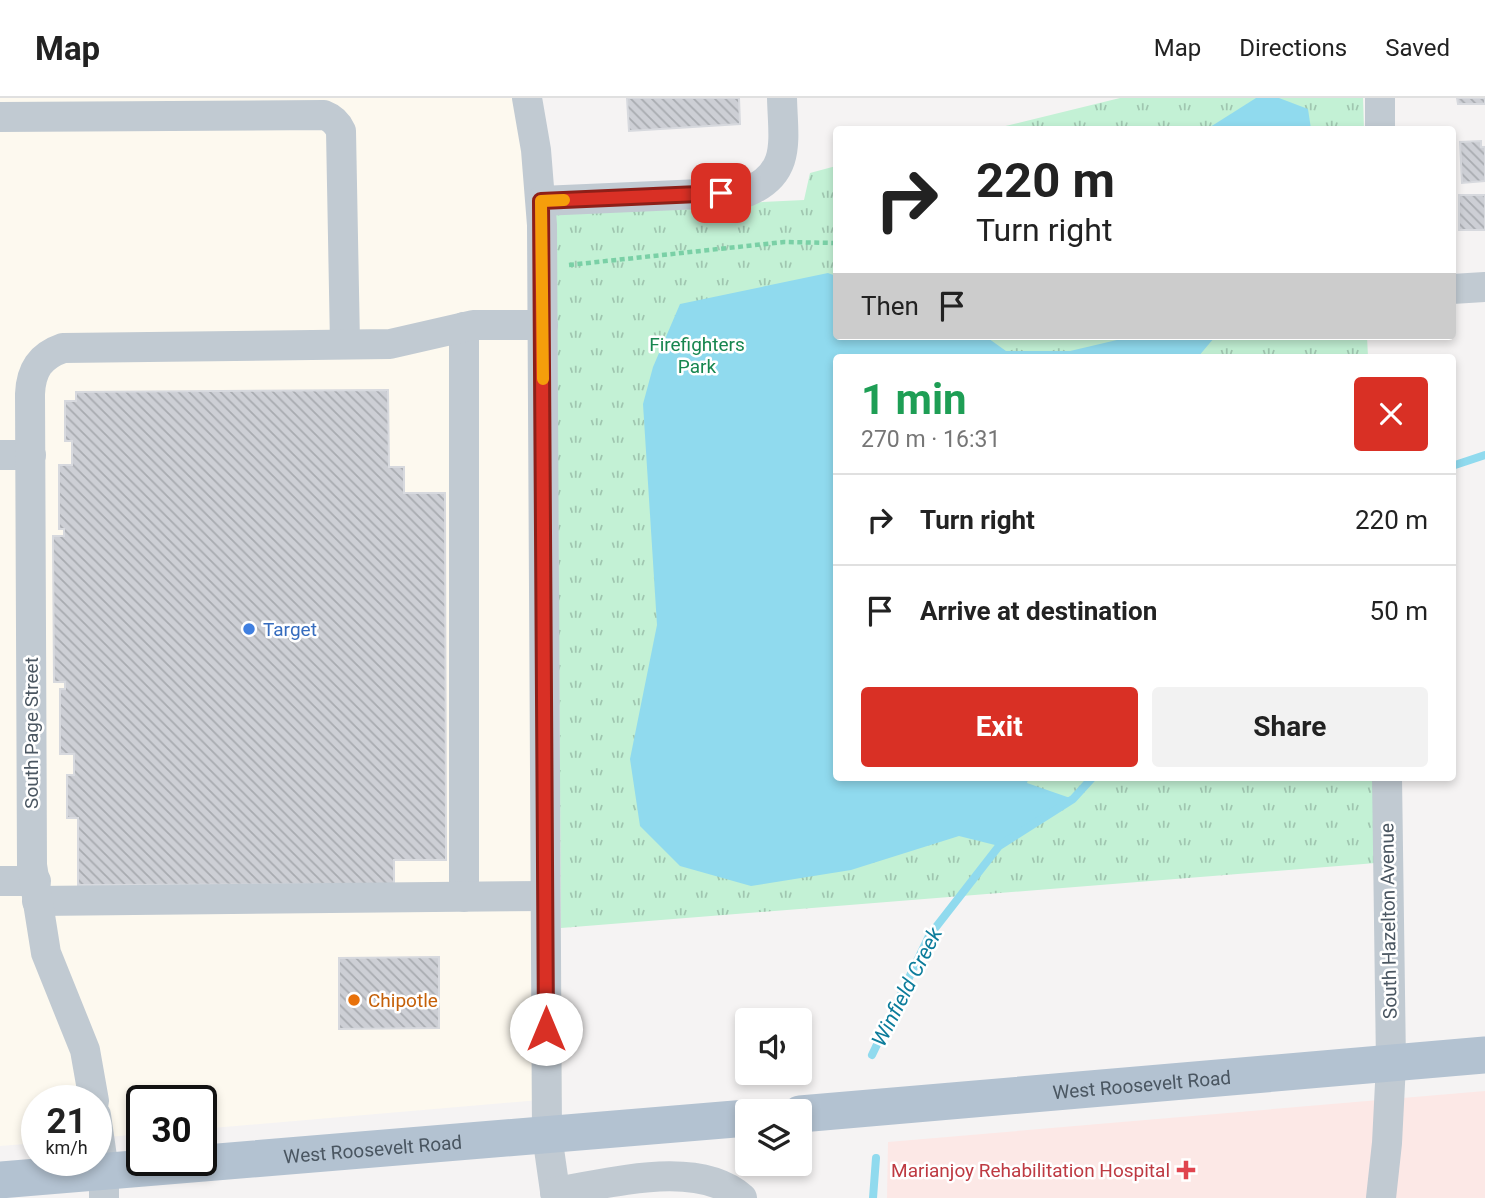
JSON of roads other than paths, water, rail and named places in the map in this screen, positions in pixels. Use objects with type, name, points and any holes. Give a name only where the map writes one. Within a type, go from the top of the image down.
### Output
[{"type":"main road","name":"West Roosevelt Road","points":[[812,1113],[1485,1055]]},
{"type":"main road","name":"West Roosevelt Road","points":[[0,1180],[104,1185],[547,1135],[735,1119]]},
{"type":"street","points":[[527,98],[541,201],[547,1135],[556,1195],[633,1180],[677,1177],[723,1185],[742,1198]]},
{"type":"street","points":[[541,201],[747,192],[762,186],[774,176],[781,162],[784,146],[782,98]]},
{"type":"street","points":[[1380,98],[1380,126]]},
{"type":"street","points":[[0,117],[204,107],[324,115],[335,120],[341,137],[345,344],[390,344],[473,325],[542,325]]},
{"type":"street","points":[[1456,289],[1485,287]]},
{"type":"street","points":[[464,327],[464,897]]},
{"type":"street","name":"South Page Street","points":[[91,1085],[85,1050],[46,953],[32,865],[30,381],[34,369],[41,359],[51,352],[75,347],[345,344]]},
{"type":"street","points":[[0,455],[30,455]]},
{"type":"street","name":"South Hazelton Avenue","points":[[1381,1198],[1391,1064],[1387,781]]},
{"type":"street","points":[[0,881],[36,891],[545,896]]},
{"type":"water","points":[[1256,98],[1279,98],[1308,109],[1311,126],[1212,126]]},
{"type":"water","points":[[828,273],[833,275],[833,340],[991,340],[1006,351],[1070,351],[1117,340],[1212,340],[1201,354],[833,354],[833,781],[1028,781],[1027,783],[1073,799],[999,846],[959,836],[851,870],[751,886],[680,866],[640,826],[630,759],[657,625],[643,404],[653,367],[680,304]]},
{"type":"waterway","name":"Winfield Creek","points":[[1456,465],[1485,455]]},
{"type":"waterway","name":"Winfield Creek","points":[[872,1055],[929,936],[999,846],[1073,799],[1089,781]]},
{"type":"waterway","name":"Winfield Creek","points":[[873,1198],[876,1158]]},
{"type":"place","name":"Target","points":[[249,629]]},
{"type":"place","name":"Chipotle","points":[[354,1000]]},
{"type":"place","name":"Marianjoy Rehabilitation Hospital","points":[[1186,1170]]},
{"type":"park label","name":"Firefighters Park","points":[[697,355]]}]
